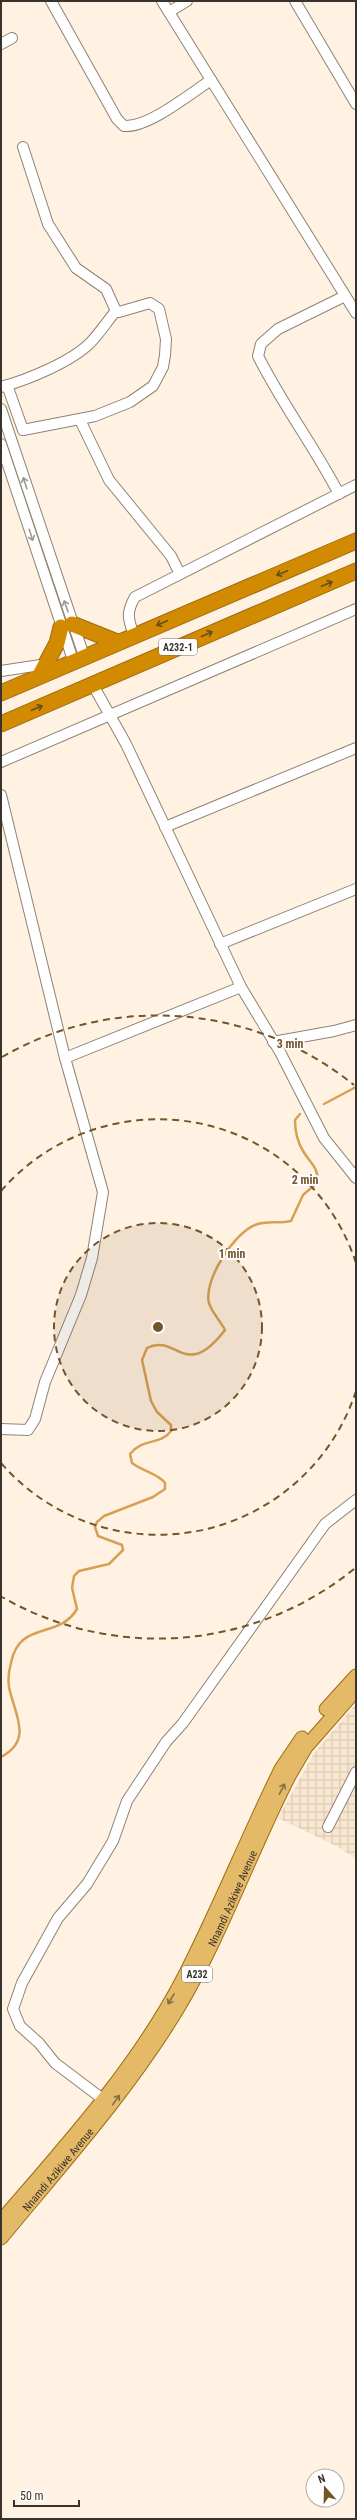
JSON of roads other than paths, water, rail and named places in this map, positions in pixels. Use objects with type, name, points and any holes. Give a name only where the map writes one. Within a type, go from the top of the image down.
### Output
[{"type":"highway","name":"A232-1","points":[[1,693],[44,669],[78,658],[134,635],[356,540]]},
{"type":"highway","name":"A232-1","points":[[1,724],[356,571]]},
{"type":"highway","points":[[44,669],[66,625],[117,642]]},
{"type":"main road","name":"Nnamdi Azikiwe Avenue","points":[[1,2221],[104,2100],[130,2063],[184,1978],[281,1769],[310,1727],[356,1676]]},
{"type":"main road","name":"Nnamdi Azikiwe Avenue","points":[[1,2238],[107,2112],[156,2043],[200,1968],[288,1776],[306,1747],[356,1690]]},
{"type":"street","points":[[51,1],[117,119],[124,126],[132,126],[157,115],[211,80]]},
{"type":"street","points":[[162,1],[356,313]]},
{"type":"street","points":[[169,12],[187,1]]},
{"type":"street","points":[[295,1],[356,104]]},
{"type":"street","points":[[1,44],[12,38]]},
{"type":"street","points":[[23,147],[48,224],[76,268],[106,289],[116,311]]},
{"type":"street","points":[[339,494],[320,457],[287,408],[258,356],[261,344],[278,329],[345,296]]},
{"type":"street","points":[[150,303],[159,309],[166,338],[163,367],[153,386],[130,402],[80,420],[23,430],[4,386],[65,360],[79,351],[90,343],[116,311],[150,303]]},
{"type":"street","points":[[1,409],[66,625]]},
{"type":"street","points":[[80,420],[109,480],[171,556],[180,574]]},
{"type":"street","points":[[1,444],[78,658]]},
{"type":"street","points":[[134,635],[128,618],[129,607],[135,597],[356,485]]},
{"type":"street","points":[[1,762],[356,609]]},
{"type":"street","points":[[1,671],[44,669]]},
{"type":"street","points":[[93,685],[126,744],[241,987],[273,1042],[324,1138],[356,1178]]},
{"type":"street","points":[[165,827],[356,748]]},
{"type":"street","points":[[1,795],[65,1058],[103,1192],[100,1218],[81,1295],[45,1382],[35,1419],[28,1430],[1,1429]]},
{"type":"street","points":[[220,944],[356,889]]},
{"type":"street","points":[[65,1058],[241,987]]},
{"type":"street","points":[[273,1042],[334,1031],[356,1025]]},
{"type":"street","points":[[104,2100],[55,2063],[39,2043],[20,2026],[13,2009],[22,1983],[58,1918],[91,1878],[113,1841],[127,1801],[166,1742],[183,1723],[325,1524],[356,1500]]},
{"type":"street","points":[[328,1827],[356,1772]]},
{"type":"waterway","points":[[324,1104],[356,1087]]},
{"type":"waterway","points":[[1,1757],[11,1750],[17,1743],[19,1734],[19,1725],[9,1687],[10,1669],[15,1650],[22,1641],[31,1635],[60,1624],[69,1618],[77,1609],[72,1588],[74,1576],[79,1571],[109,1564],[123,1550],[122,1545],[98,1536],[95,1527],[97,1522],[104,1516],[153,1497],[165,1489],[165,1483],[162,1480],[132,1463],[130,1454],[141,1445],[162,1439],[171,1431],[171,1425],[157,1412],[151,1401],[142,1360],[147,1348],[157,1345],[166,1346],[191,1355],[200,1353],[211,1345],[225,1330],[210,1306],[208,1294],[215,1271],[222,1259],[238,1237],[255,1225],[291,1221],[303,1195],[318,1182],[317,1172],[303,1151],[297,1136],[295,1120],[300,1114]]}]
